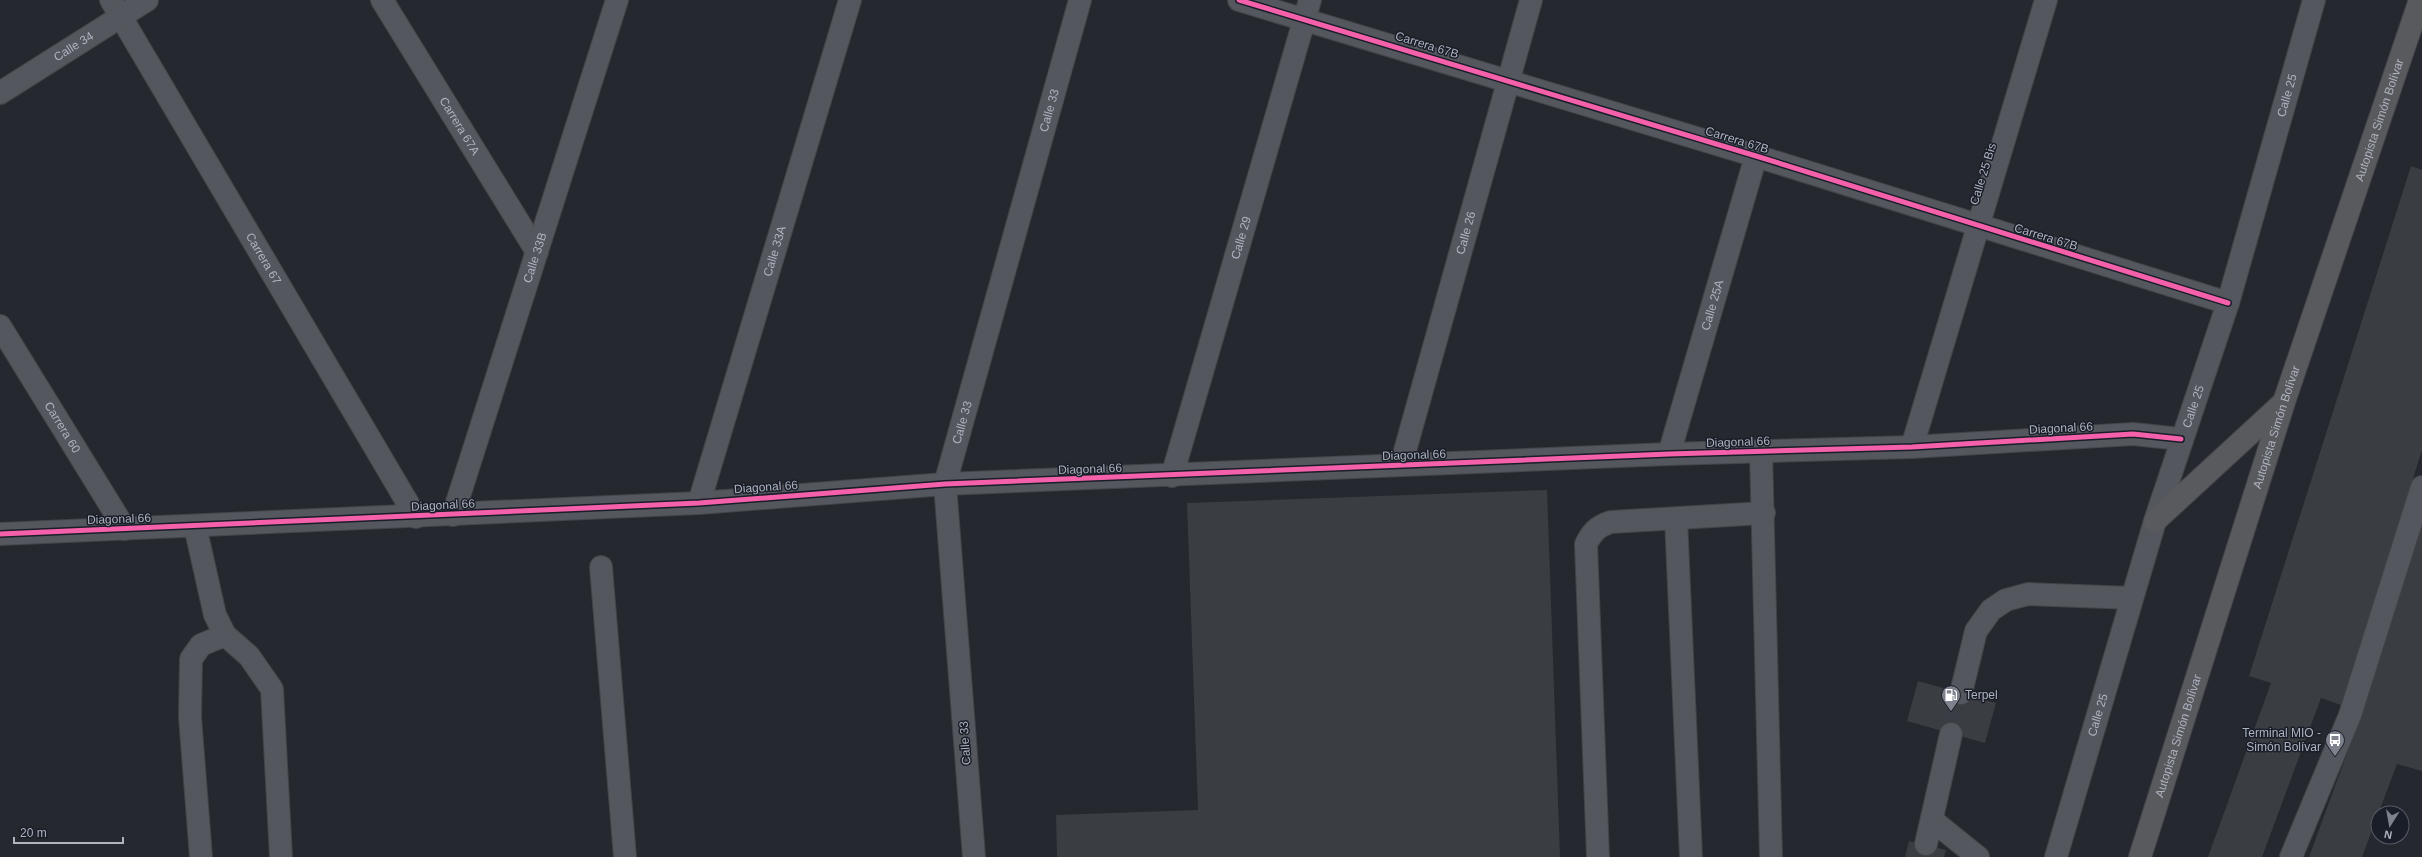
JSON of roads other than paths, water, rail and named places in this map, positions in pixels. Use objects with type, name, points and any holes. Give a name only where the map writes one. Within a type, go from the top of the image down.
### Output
[{"type":"highway","name":"Autopista Simón Bolívar","points":[[2140,857],[2284,402],[2420,0]]},
{"type":"highway","points":[[2155,521],[2284,402]]},
{"type":"street","name":"Calle 34","points":[[0,93],[116,8],[147,0]]},
{"type":"street","name":"Carrera 67A","points":[[382,0],[537,252]]},
{"type":"street","name":"Calle 33B","points":[[453,515],[617,0]]},
{"type":"street","name":"Calle 33A","points":[[699,502],[850,0]]},
{"type":"street","name":"Calle 33","points":[[974,857],[945,484],[1080,0]]},
{"type":"street","name":"Carrera 67B","points":[[1239,0],[1307,9],[1508,80],[2228,303]]},
{"type":"street","name":"Calle 26","points":[[1401,465],[1531,0]]},
{"type":"street","name":"Calle 25 Bis","points":[[1912,447],[2046,0]]},
{"type":"street","name":"Calle 25","points":[[2056,857],[2155,521],[2181,439],[2228,303],[2314,0]]},
{"type":"street","name":"Carrera 67","points":[[116,8],[416,517]]},
{"type":"street","name":"Calle 29","points":[[1172,476],[1307,9]]},
{"type":"street","name":"Calle 25A","points":[[1669,454],[1756,156]]},
{"type":"street","name":"Carrera 60","points":[[0,326],[125,529]]},
{"type":"street","name":"Diagonal 66","points":[[0,534],[416,517],[699,502],[945,484],[1172,476],[1669,454],[1912,447],[2133,434],[2181,439]]},
{"type":"street","points":[[1762,451],[1771,857]]},
{"type":"street","points":[[2291,857],[2350,715],[2422,487]]},
{"type":"street","points":[[1598,857],[1586,544],[1592,532],[1601,525],[1611,522],[1764,513]]},
{"type":"street","points":[[1676,519],[1690,857]]},
{"type":"street","points":[[194,526],[215,615],[225,634],[249,656],[272,689],[281,857]]},
{"type":"street","points":[[601,567],[625,857]]},
{"type":"street","points":[[1961,693],[1976,631],[1991,610],[2006,600],[2028,594],[2132,598]]},
{"type":"street","points":[[201,857],[190,717],[192,659],[201,645],[225,634]]},
{"type":"street","points":[[1926,844],[1951,734]]},
{"type":"street","points":[[1932,820],[1978,857]]},
{"type":"tunnel","points":[[1951,734],[1961,693]]},
{"type":"place","name":"Terpel","points":[[1951,712]]},
{"type":"place","name":"Terminal MIO - Simón Bolívar","points":[[2335,757]]}]
